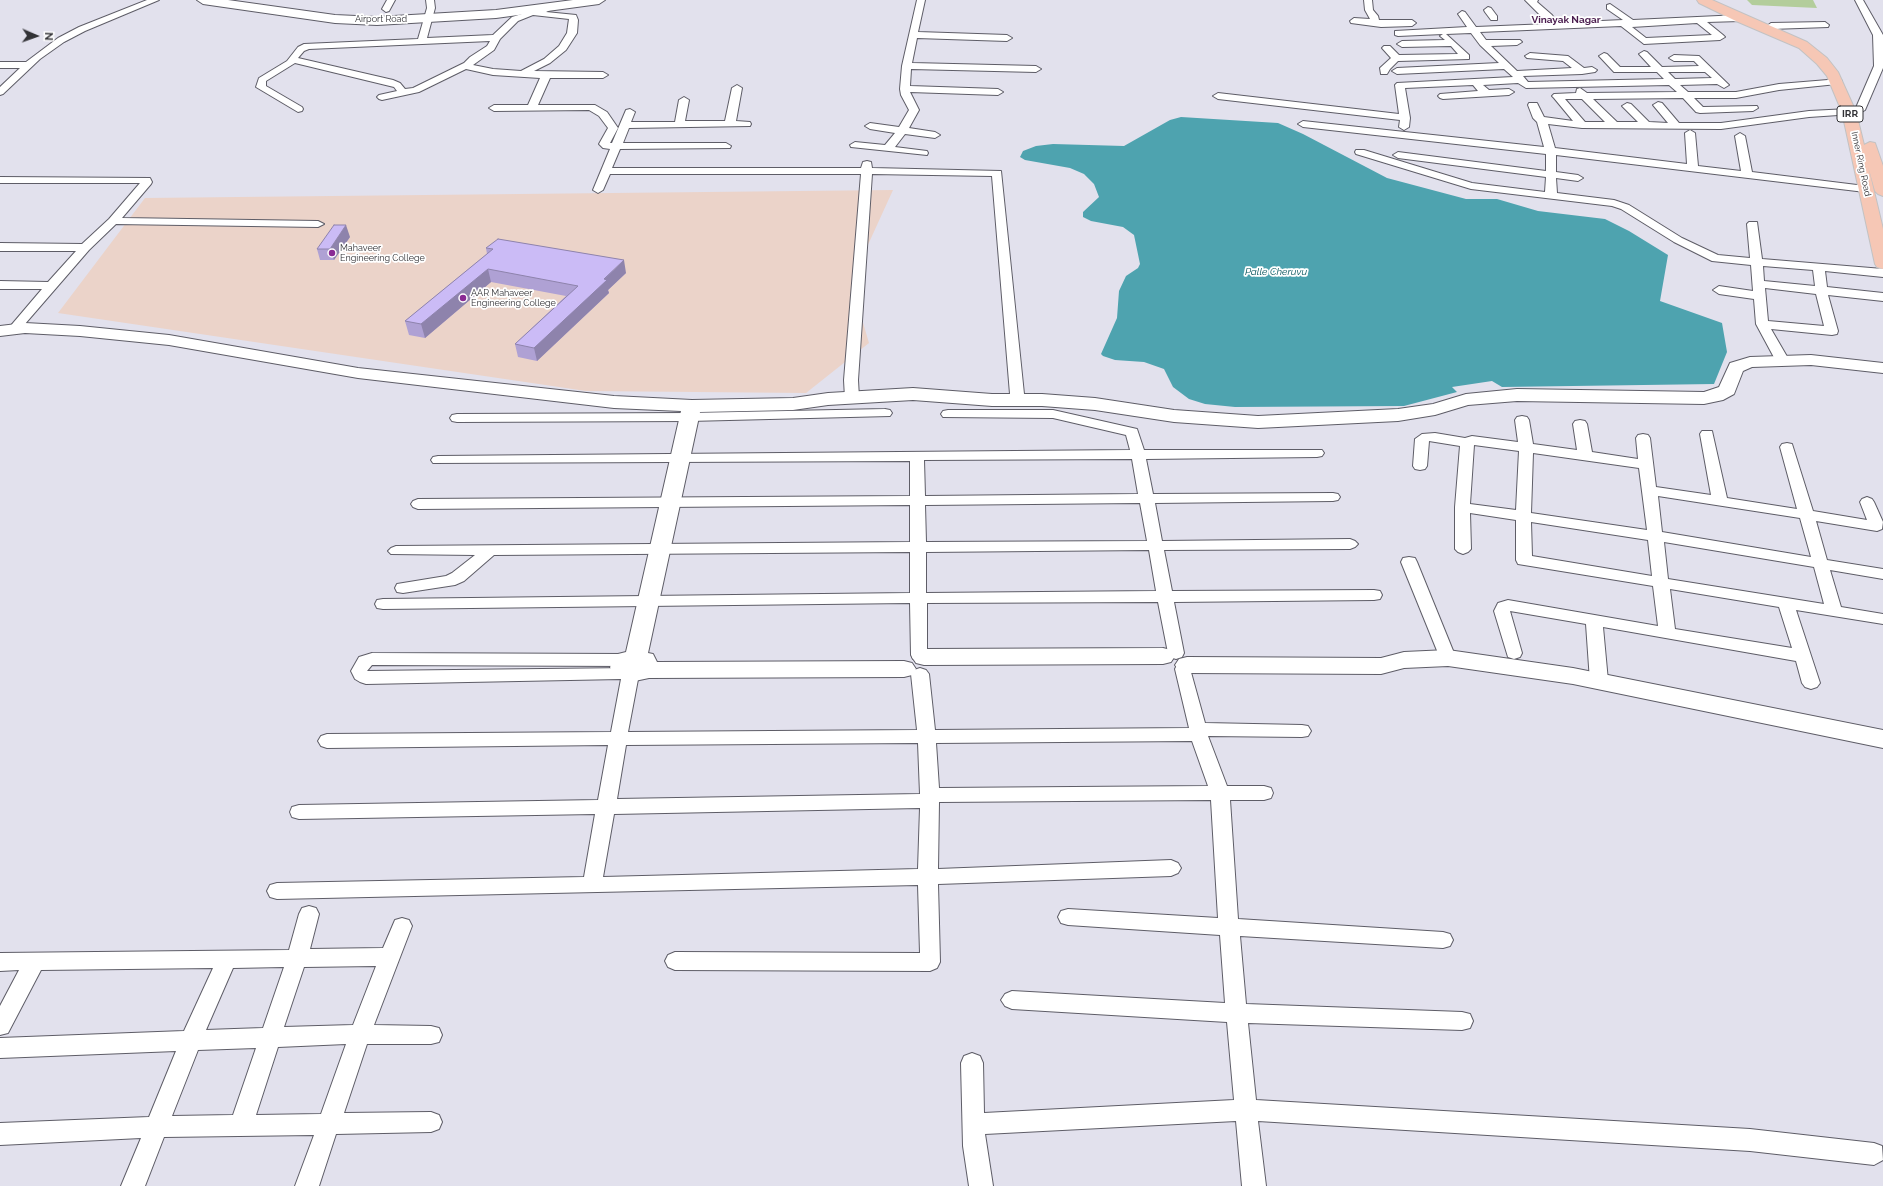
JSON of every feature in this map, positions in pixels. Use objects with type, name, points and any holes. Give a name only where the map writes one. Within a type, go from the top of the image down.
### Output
[{"type":"highway","name":"Inner Ring Road","points":[[1712,2],[1740,18],[1803,45],[1822,61],[1836,80],[1855,111],[1882,182]]},
{"type":"highway","name":"Inner Ring Road","points":[[1712,2],[1800,37],[1825,52],[1836,62],[1854,87],[1855,111],[1865,189],[1874,220],[1883,264]]},
{"type":"street","points":[[0,92],[46,50],[82,29],[155,0]]},
{"type":"street","name":"Airport Road","points":[[203,0],[335,19],[377,21],[429,9],[522,0]]},
{"type":"street","name":"Airport Road","points":[[371,9],[389,5],[496,14],[558,3],[599,0]]},
{"type":"street","points":[[888,149],[902,131],[914,110],[906,95],[905,89],[913,35],[921,0]]},
{"type":"street","points":[[1368,0],[1369,10],[1374,16],[1375,22]]},
{"type":"street","points":[[1529,0],[1534,0]]},
{"type":"street","points":[[1529,0],[1549,17],[1556,27]]},
{"type":"street","points":[[1533,105],[1538,118],[1542,120],[1582,125],[1721,126],[1809,114],[1855,111],[1881,67],[1881,36],[1859,0]]},
{"type":"street","points":[[382,97],[416,90],[467,65],[473,59],[490,48],[496,38],[515,19],[558,3]]},
{"type":"street","points":[[377,21],[389,5]]},
{"type":"street","points":[[1610,7],[1629,24],[1644,41],[1720,37],[1700,21]]},
{"type":"street","points":[[422,40],[429,9]]},
{"type":"street","points":[[1488,10],[1498,18],[1501,29]]},
{"type":"street","points":[[1646,11],[1664,22]]},
{"type":"street","points":[[521,73],[547,61],[563,48],[570,38],[574,20],[573,17],[565,15],[528,14]]},
{"type":"street","points":[[1598,14],[1612,24]]},
{"type":"street","points":[[1533,17],[1563,16]]},
{"type":"street","points":[[1462,18],[1482,43],[1516,77],[1528,85],[1721,81]]},
{"type":"street","points":[[1398,33],[1700,21],[1740,18]]},
{"type":"street","points":[[1870,18],[1883,19]]},
{"type":"street","points":[[1354,21],[1375,22],[1381,24],[1422,22]]},
{"type":"street","points":[[1771,26],[1825,25]]},
{"type":"street","points":[[1441,32],[1475,68]]},
{"type":"street","points":[[913,35],[1007,38]]},
{"type":"street","points":[[298,109],[261,87],[261,84],[262,80],[293,60],[301,49],[311,45],[496,38]]},
{"type":"street","points":[[1678,39],[1707,69],[1736,95],[1768,120]]},
{"type":"street","points":[[1482,43],[1517,42]]},
{"type":"street","points":[[1413,58],[1402,44],[1453,43]]},
{"type":"street","points":[[1387,48],[1396,58]]},
{"type":"street","points":[[1644,54],[1700,110],[1753,108]]},
{"type":"street","points":[[1397,159],[1403,135],[1405,118],[1400,85],[1475,82],[1546,72],[1587,70],[1565,58],[1530,56],[1546,72]]},
{"type":"street","points":[[1604,56],[1617,70],[1707,69]]},
{"type":"street","points":[[1384,72],[1385,68],[1396,58],[1466,57]]},
{"type":"street","points":[[1674,58],[1696,58]]},
{"type":"street","points":[[293,60],[390,82],[397,85],[403,93]]},
{"type":"street","points":[[0,65],[30,65]]},
{"type":"street","points":[[467,65],[471,68],[493,72],[546,75],[604,75]]},
{"type":"street","points":[[908,66],[1036,69]]},
{"type":"street","points":[[1397,71],[1505,66]]},
{"type":"street","points":[[1560,72],[1614,125]]},
{"type":"street","points":[[532,107],[546,75]]},
{"type":"street","points":[[1787,80],[1836,80]]},
{"type":"street","points":[[1582,125],[1556,96],[1736,95],[1779,87],[1836,80]]},
{"type":"street","points":[[1475,82],[1486,93]]},
{"type":"street","points":[[730,124],[737,88]]},
{"type":"street","points":[[905,89],[998,92]]},
{"type":"street","points":[[1443,96],[1509,92]]},
{"type":"street","points":[[1218,96],[1405,118]]},
{"type":"street","points":[[679,125],[684,100]]},
{"type":"street","points":[[1594,106],[1696,105]]},
{"type":"street","points":[[1627,106],[1646,125]]},
{"type":"street","points":[[1658,106],[1676,125]]},
{"type":"street","points":[[494,108],[583,107],[597,110],[609,120],[613,128],[604,145],[726,146]]},
{"type":"street","points":[[598,190],[630,112]]},
{"type":"street","points":[[1542,120],[1545,136],[1551,151],[1551,195]]},
{"type":"street","points":[[625,125],[746,124]]},
{"type":"street","points":[[1303,124],[1551,151],[1865,189]]},
{"type":"street","points":[[870,126],[935,135]]},
{"type":"street","points":[[1690,132],[1693,168]]},
{"type":"street","points":[[1740,136],[1748,175]]},
{"type":"street","points":[[855,145],[924,153]]},
{"type":"street","points":[[1360,152],[1397,159],[1578,178]]},
{"type":"street","points":[[1397,159],[1471,186],[1614,203],[1716,258],[1819,266],[1883,273]]},
{"type":"street","points":[[606,171],[867,167],[990,171],[998,174],[998,196],[1017,394]]},
{"type":"street","points":[[852,398],[851,380],[867,167]]},
{"type":"street","points":[[0,180],[146,180],[148,182],[113,221],[85,248],[52,286],[7,330]]},
{"type":"street","points":[[113,221],[318,224]]},
{"type":"street","points":[[1753,224],[1762,324],[1782,360]]},
{"type":"street","points":[[0,247],[85,248]]},
{"type":"street","points":[[1762,324],[1832,331],[1821,290],[1819,266]]},
{"type":"street","points":[[0,285],[52,286]]},
{"type":"street","points":[[1719,290],[1821,290],[1883,297]]},
{"type":"street","points":[[7,330],[80,331],[169,340],[358,373],[690,412],[913,394],[992,400],[1077,402],[1174,416],[1258,422],[1398,415],[1435,409],[1466,400],[1496,396],[1704,398],[1716,396],[1727,390],[1730,379],[1736,367],[1750,362],[1811,360],[1883,368]]},
{"type":"street","points":[[592,885],[618,738],[690,412]]},
{"type":"street","points":[[457,418],[690,412],[886,413]]},
{"type":"street","points":[[948,414],[1053,414],[1132,432],[1138,454],[1145,497],[1156,545],[1176,660],[1198,731],[1220,793],[1223,859],[1254,1186]]},
{"type":"street","points":[[1522,420],[1526,448],[1523,516],[1524,560],[1883,619]]},
{"type":"street","points":[[1580,424],[1585,456]]},
{"type":"street","points":[[1707,434],[1720,502]]},
{"type":"street","points":[[1420,466],[1422,439],[1427,437],[1467,443],[1472,440],[1645,464]]},
{"type":"street","points":[[1643,438],[1667,633]]},
{"type":"street","points":[[1463,549],[1462,507],[1467,443]]},
{"type":"street","points":[[1787,446],[1822,563],[1834,611]]},
{"type":"street","points":[[438,460],[1317,453]]},
{"type":"street","points":[[675,961],[930,962],[928,877],[930,798],[927,736],[917,663],[917,455]]},
{"type":"street","points":[[1649,490],[1877,526],[1867,502]]},
{"type":"street","points":[[418,504],[670,500],[1333,497]]},
{"type":"street","points":[[1462,507],[1655,536],[1883,574]]},
{"type":"street","points":[[396,551],[1350,544]]},
{"type":"street","points":[[403,588],[449,581],[458,577],[491,550]]},
{"type":"street","points":[[1409,562],[1448,658]]},
{"type":"street","points":[[383,604],[648,600],[1374,596]]},
{"type":"street","points":[[1786,603],[1811,683]]},
{"type":"street","points":[[1514,653],[1502,611],[1504,607],[1508,605],[1802,656]]},
{"type":"street","points":[[1594,619],[1599,681]]},
{"type":"street","points":[[634,666],[372,659],[365,661],[359,671],[361,676],[366,678],[634,666],[1176,660],[1381,666],[1404,660],[1448,658],[1574,676],[1883,738]]},
{"type":"street","points":[[328,741],[927,736],[1302,730]]},
{"type":"street","points":[[299,812],[606,808],[930,798],[1264,793]]},
{"type":"street","points":[[277,891],[928,877],[1171,868]]},
{"type":"street","points":[[241,1125],[297,958],[310,914]]},
{"type":"street","points":[[1068,917],[1443,940]]},
{"type":"street","points":[[307,1186],[360,1034],[402,926]]},
{"type":"street","points":[[0,962],[389,957]]},
{"type":"street","points":[[133,1186],[190,1042],[227,959]]},
{"type":"street","points":[[0,1026],[35,961]]},
{"type":"street","points":[[1012,1000],[1237,1013],[1462,1021]]},
{"type":"street","points":[[0,1048],[190,1042],[360,1034],[431,1035]]},
{"type":"street","points":[[972,1063],[974,1146],[981,1186]]},
{"type":"street","points":[[974,1124],[1247,1110],[1750,1140],[1874,1154]]},
{"type":"street","points":[[0,1134],[157,1127],[431,1122]]},
{"type":"shaded area","name":"AAR Mahaveer Engineering College","points":[[893,190],[851,282],[869,343],[806,393],[586,391],[58,313],[145,198]]},
{"type":"green space","points":[[1747,0],[1813,0],[1817,8],[1752,5]]},
{"type":"water","name":"Palle Cheruvu","points":[[1181,117],[1278,123],[1303,134],[1387,178],[1466,199],[1497,199],[1538,211],[1605,219],[1629,231],[1668,255],[1660,301],[1722,323],[1727,352],[1714,384],[1502,387],[1492,381],[1452,387],[1457,392],[1404,406],[1235,407],[1205,404],[1189,399],[1173,387],[1164,369],[1144,362],[1115,360],[1103,356],[1101,354],[1117,318],[1119,291],[1126,276],[1138,268],[1140,264],[1134,235],[1123,227],[1091,221],[1083,217],[1083,212],[1099,197],[1094,184],[1084,174],[1070,168],[1025,160],[1020,157],[1023,151],[1036,146],[1053,144],[1124,146],[1170,120]]},
{"type":"building","points":[[334,225],[346,225],[330,249],[317,249]]},
{"type":"building","points":[[498,239],[624,260],[604,279],[607,280],[534,348],[515,344],[578,286],[488,269],[421,324],[405,321],[493,249],[486,248]]},
{"type":"place","name":"Mahaveer Engineering College","points":[[332,253]]},
{"type":"place","name":"AAR Mahaveer Engineering College","points":[[463,298]]},
{"type":"district","name":"Vinayak Nagar","points":[[1566,20]]}]
